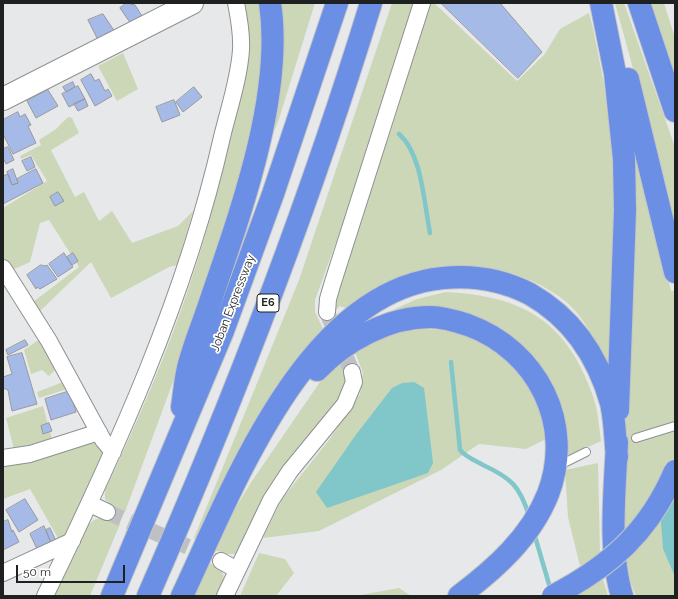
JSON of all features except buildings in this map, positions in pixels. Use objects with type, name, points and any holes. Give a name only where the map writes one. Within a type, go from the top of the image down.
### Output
[{"type":"highway","points":[[178,440],[188,368],[237,223],[259,141],[266,104],[272,49],[270,3]]},
{"type":"highway","name":"Joban Expressway","points":[[112,596],[223,331],[273,194],[337,3]]},
{"type":"highway","name":"E6","points":[[148,596],[198,482],[255,340],[305,203],[371,3]]},
{"type":"highway","points":[[601,3],[613,37],[675,272]]},
{"type":"highway","points":[[608,3],[613,37],[624,160],[625,210],[614,548],[622,596]]},
{"type":"highway","points":[[639,3],[675,111]]},
{"type":"highway","points":[[182,596],[248,456],[279,404],[314,356],[352,316],[386,294],[402,287],[419,282],[454,277],[490,279],[518,289],[540,300],[568,322],[590,352],[605,385],[611,405],[617,457]]},
{"type":"highway","points":[[231,490],[279,419],[318,369],[333,356],[363,335],[395,322],[414,318],[430,317],[463,324],[496,338],[522,360],[542,389],[550,407],[557,442],[553,477],[548,494],[533,523],[504,558],[459,596]]},
{"type":"highway","points":[[553,596],[602,567],[634,538],[660,503],[675,471]]},
{"type":"street","points":[[3,99],[192,3]]},
{"type":"street","points":[[45,596],[90,504],[158,343],[211,188],[239,71],[241,32],[236,3]]},
{"type":"street","points":[[327,312],[332,282],[422,3]]},
{"type":"street","points":[[3,268],[49,341],[103,440],[113,452]]},
{"type":"street","points":[[225,596],[271,500],[290,471],[345,404],[354,382],[352,372]]},
{"type":"street","points":[[3,458],[30,454],[99,432]]},
{"type":"street","points":[[90,504],[107,512]]},
{"type":"street","points":[[3,573],[72,541]]},
{"type":"street","points":[[221,561],[237,570]]},
{"type":"lane","points":[[636,438],[675,426]]},
{"type":"lane","points":[[566,462],[586,452]]},
{"type":"green space","points":[[242,3],[261,3],[262,8],[262,59],[253,117],[234,197],[174,379],[125,512],[112,506],[105,499],[105,490],[126,446],[163,358],[180,314],[208,224],[248,62],[249,34]]},
{"type":"green space","points":[[276,3],[315,3],[278,122],[261,160]]},
{"type":"green space","points":[[392,3],[415,3],[360,176],[315,300],[315,312],[325,333],[198,542],[194,538],[299,280]]},
{"type":"green space","points":[[430,3],[434,3],[517,81],[544,55],[560,29],[589,13],[604,84],[612,150],[616,201],[609,366],[584,323],[572,307],[565,301],[540,285],[512,274],[484,268],[454,266],[425,270],[397,278],[370,291],[346,308],[340,306],[332,313],[369,179],[388,140]]},
{"type":"green space","points":[[615,3],[624,3],[675,147],[675,231],[659,163]]},
{"type":"green space","points":[[647,3],[664,3],[675,38],[675,78]]},
{"type":"green space","points":[[123,53],[138,89],[117,101],[98,66]]},
{"type":"green space","points":[[627,103],[671,291],[675,291],[675,468],[663,549],[675,577],[675,596],[636,596],[627,573],[622,520]]},
{"type":"green space","points":[[68,117],[72,118],[79,133],[51,150],[75,197],[84,192],[99,221],[112,211],[132,243],[178,226],[193,211],[177,265],[169,267],[111,298],[91,262],[39,312],[33,302],[79,267],[49,220],[40,223],[30,262],[12,270],[3,257],[3,208],[47,181],[31,155],[21,159],[20,156],[41,145],[39,140],[56,129]]},
{"type":"green space","points":[[446,292],[498,299],[539,317],[555,331],[570,349],[582,370],[593,396],[601,441],[565,458],[561,410],[552,385],[541,367],[527,351],[510,336],[492,324],[472,315],[452,309],[432,308],[375,318],[417,299]]},
{"type":"green space","points":[[424,329],[448,330],[461,333],[499,354],[520,375],[536,399],[542,415],[546,439],[526,449],[479,444],[441,470],[319,531],[263,538],[282,499],[329,440],[360,394],[363,373],[355,352],[389,334]]},
{"type":"green space","points":[[40,339],[57,368],[49,376],[42,370],[31,374],[24,350]]},
{"type":"green space","points":[[341,364],[345,372],[345,388],[339,402],[306,439],[274,483],[235,554],[227,554],[215,550],[219,535],[252,481],[322,379]]},
{"type":"green space","points":[[63,382],[67,389],[39,398],[37,392]]},
{"type":"green space","points":[[43,406],[52,439],[14,449],[6,418]]},
{"type":"green space","points":[[96,439],[107,446],[66,537],[59,540],[30,489],[3,499],[3,465]]},
{"type":"green space","points":[[598,463],[600,553],[580,566],[568,517],[565,470]]},
{"type":"green space","points":[[106,516],[120,524],[90,596],[52,596],[85,528],[94,520]]},
{"type":"green space","points":[[259,553],[285,559],[294,573],[276,596],[240,596]]},
{"type":"green space","points":[[207,562],[219,568],[223,575],[223,584],[218,596],[192,596]]},
{"type":"green space","points":[[602,576],[608,596],[569,596]]},
{"type":"green space","points":[[399,588],[411,596],[355,596]]},
{"type":"water","points":[[414,382],[424,388],[433,463],[428,473],[327,508],[316,492],[355,436],[392,388],[402,383]]},
{"type":"water","points":[[675,468],[675,577],[663,549],[658,481]]},
{"type":"waterway","points":[[399,134],[407,143],[417,166],[424,194],[430,233]]},
{"type":"waterway","points":[[451,362],[460,450],[470,458],[501,474],[513,484],[522,497],[529,516]]},
{"type":"waterway","points":[[534,533],[551,591]]},
{"type":"tunnel","points":[[327,312],[352,372]]},
{"type":"tunnel","points":[[107,512],[221,561]]}]
